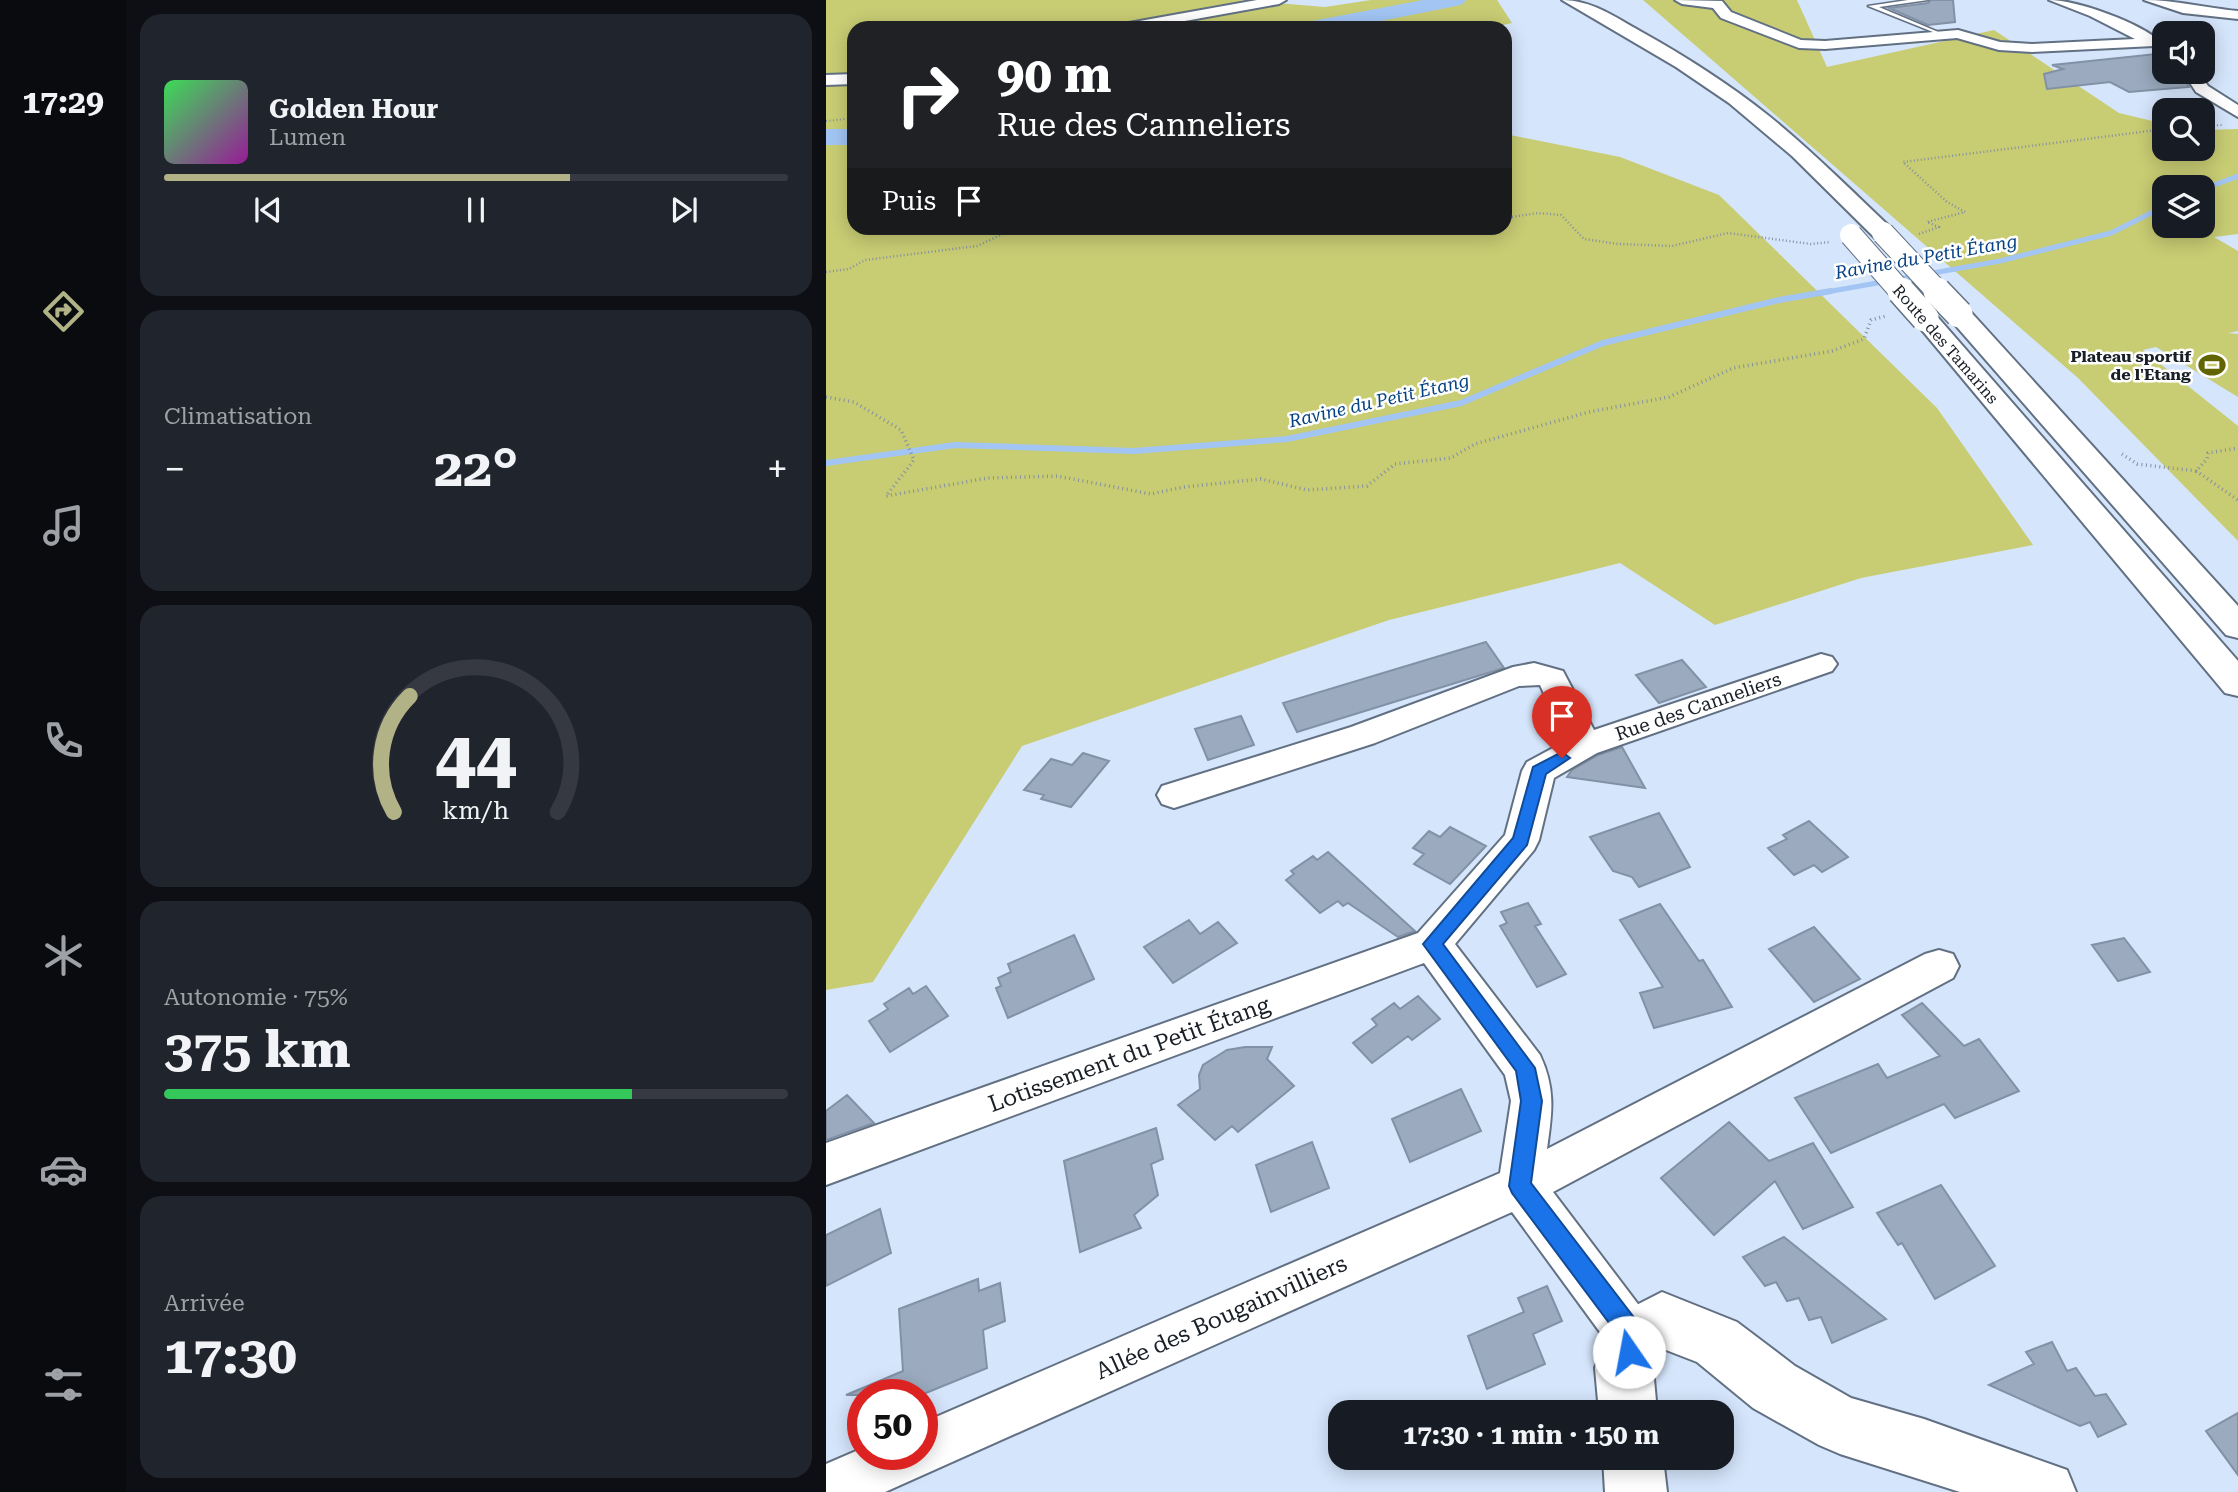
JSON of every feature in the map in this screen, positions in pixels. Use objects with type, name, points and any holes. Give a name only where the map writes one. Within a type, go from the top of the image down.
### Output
[{"type":"main road","name":"Route des Tamarins","points":[[1575,8],[1682,82],[1745,130]]},
{"type":"main road","name":"Route des Tamarins","points":[[1575,8],[1665,52],[1732,97],[1786,139],[1883,233],[1959,314],[2238,627]]},
{"type":"main road","name":"Route des Tamarins","points":[[1847,230],[2238,684]]},
{"type":"main road","points":[[1628,1400],[1624,1368],[1633,1337],[1662,1320],[1717,1342],[1774,1387],[1840,1424],[1924,1449],[2045,1492]]},
{"type":"main road","points":[[1634,1470],[1636,1492]]},
{"type":"street","points":[[1163,21],[1279,0]]},
{"type":"street","points":[[1682,0],[1717,4],[1726,15],[1799,44],[1958,34],[1999,46],[2032,48],[2152,43]]},
{"type":"street","points":[[2056,0],[2095,13],[2135,35],[2152,41]]},
{"type":"street","points":[[2151,0],[2183,9],[2238,15]]},
{"type":"street","points":[[826,80],[847,79]]},
{"type":"street","points":[[2198,84],[2238,112]]},
{"type":"street","name":"Rue des Canneliers","points":[[1432,944],[1521,840],[1539,771],[1585,745],[1821,664]]},
{"type":"street","points":[[1174,795],[1363,735],[1513,677],[1534,673],[1552,678],[1585,745]]},
{"type":"street","points":[[1432,944],[1525,1068],[1532,1101],[1520,1186],[1633,1337]]},
{"type":"street","name":"Lotissement du Petit Étang","points":[[826,1164],[1432,944]]},
{"type":"street","name":"Allée des Bougainvilliers","points":[[938,1442],[1520,1186],[1939,966]]},
{"type":"street","points":[[826,1491],[874,1470]]},
{"type":"lane","points":[[1925,0],[1871,6],[1941,35]]},
{"type":"path","points":[[826,121],[847,119]]},
{"type":"path","points":[[826,272],[849,269],[865,260],[977,246],[1001,235]]},
{"type":"path","points":[[826,397],[854,402],[901,430],[914,460],[886,496],[988,478],[1057,476],[1151,494],[1184,487],[1261,479],[1307,490],[1367,486],[1395,464],[1451,458],[1475,444],[1576,415],[1669,397],[1733,368],[1832,351],[1864,339],[1871,320],[1891,314]]},
{"type":"path","points":[[2196,471],[2207,460],[2208,453],[2238,448]]},
{"type":"path","points":[[2119,452],[2137,464],[2196,471],[2238,500]]},
{"type":"green space","points":[[826,0],[1238,0],[1325,7],[1371,0],[1497,0],[1511,21],[847,21],[847,235],[1512,235],[1512,135],[1620,157],[1719,195],[1937,408],[2033,545],[1861,578],[1715,625],[1620,563],[1389,620],[1022,746],[873,982],[826,990]]},
{"type":"green space","points":[[1643,0],[1797,0],[1827,67],[1994,30],[2119,113],[2152,121],[2152,161],[2215,161],[2215,130],[2238,129],[2238,234],[2215,237],[2215,175],[2152,175],[2152,238],[2215,238],[2238,251],[2238,331],[2228,333],[2238,334],[2238,397],[2156,347],[2143,350],[2238,426],[2238,541],[2078,378]]},
{"type":"building","points":[[1931,0],[1953,0],[1955,22],[1928,25],[1889,8],[1928,3]]},
{"type":"building","points":[[2152,54],[2152,84],[2187,84],[2189,87],[2129,92],[2110,82],[2047,89],[2044,74],[2063,69],[2052,65]]},
{"type":"building","points":[[1486,642],[1504,668],[1297,732],[1283,703]]},
{"type":"building","points":[[1682,660],[1706,687],[1659,703],[1636,675]]},
{"type":"building","points":[[1241,716],[1254,745],[1208,760],[1195,729]]},
{"type":"building","points":[[1622,747],[1645,788],[1567,777],[1572,770],[1598,755]]},
{"type":"building","points":[[1083,753],[1109,761],[1071,807],[1041,799],[1044,795],[1024,790],[1051,759],[1072,765]]},
{"type":"building","points":[[1659,813],[1690,867],[1639,887],[1632,877],[1613,871],[1590,837]]},
{"type":"building","points":[[1809,821],[1848,857],[1822,872],[1814,865],[1794,875],[1768,848],[1787,839],[1783,835]]},
{"type":"building","points":[[1450,827],[1486,846],[1450,884],[1414,864],[1424,854],[1413,848],[1429,831],[1440,837]]},
{"type":"building","points":[[1328,852],[1415,931],[1398,937],[1348,903],[1343,906],[1338,901],[1320,913],[1286,880],[1294,874],[1291,871],[1313,856],[1317,860]]},
{"type":"building","points":[[1528,903],[1541,924],[1535,926],[1566,974],[1537,987],[1500,926],[1507,923],[1501,912]]},
{"type":"building","points":[[1660,904],[1699,961],[1703,960],[1732,1007],[1654,1028],[1640,993],[1663,987],[1620,920]]},
{"type":"building","points":[[1189,920],[1200,934],[1218,922],[1237,943],[1173,983],[1144,947]]},
{"type":"building","points":[[1814,927],[1860,979],[1814,1002],[1769,949]]},
{"type":"building","points":[[1074,935],[1094,979],[1008,1018],[996,988],[1001,986],[998,978],[1011,972],[1008,964]]},
{"type":"building","points":[[2124,938],[2150,972],[2118,981],[2092,945]]},
{"type":"building","points":[[926,986],[948,1016],[890,1052],[869,1021],[888,1009],[884,1004],[909,988],[913,994]]},
{"type":"building","points":[[1418,996],[1440,1019],[1412,1040],[1408,1036],[1372,1063],[1353,1043],[1377,1025],[1372,1019],[1394,1003],[1400,1009]]},
{"type":"building","points":[[1922,1003],[1964,1046],[1979,1039],[2019,1091],[1955,1118],[1944,1104],[1831,1153],[1795,1098],[1878,1064],[1887,1078],[1940,1056],[1902,1015]]},
{"type":"building","points":[[1272,1047],[1267,1059],[1294,1086],[1238,1132],[1232,1126],[1215,1140],[1178,1105],[1200,1089],[1199,1075],[1203,1065],[1227,1050]]},
{"type":"building","points":[[1461,1089],[1481,1131],[1410,1162],[1392,1119]]},
{"type":"building","points":[[847,1095],[874,1123],[826,1140],[826,1111]]},
{"type":"building","points":[[1729,1122],[1769,1161],[1813,1143],[1853,1207],[1803,1229],[1775,1181],[1714,1235],[1661,1178]]},
{"type":"building","points":[[1156,1128],[1163,1159],[1151,1164],[1158,1195],[1134,1215],[1141,1228],[1080,1252],[1064,1161]]},
{"type":"building","points":[[1312,1142],[1329,1188],[1271,1212],[1256,1165]]},
{"type":"building","points":[[1941,1185],[1995,1266],[1935,1299],[1902,1243],[1898,1245],[1877,1213]]},
{"type":"building","points":[[880,1209],[891,1253],[826,1286],[826,1235]]},
{"type":"building","points":[[1784,1237],[1886,1319],[1832,1343],[1821,1317],[1809,1320],[1799,1298],[1787,1301],[1776,1282],[1765,1286],[1743,1257]]},
{"type":"building","points":[[978,1279],[979,1291],[1000,1283],[1005,1321],[983,1330],[987,1368],[938,1388],[938,1379],[884,1379],[903,1371],[899,1309]]},
{"type":"building","points":[[1547,1286],[1562,1321],[1533,1334],[1545,1364],[1487,1389],[1468,1336],[1524,1312],[1518,1298]]},
{"type":"building","points":[[2052,1342],[2067,1371],[2076,1368],[2095,1396],[2106,1394],[2126,1424],[2098,1437],[2090,1422],[2080,1426],[1989,1385],[2034,1364],[2026,1352]]},
{"type":"building","points":[[2238,1413],[2238,1475],[2206,1431]]},
{"type":"waterway","points":[[1348,21],[1456,0]]},
{"type":"waterway","points":[[826,137],[847,137]]},
{"type":"waterway","name":"Ravine du Petit Étang","points":[[2215,185],[2238,176]]},
{"type":"waterway","name":"Ravine du Petit Étang","points":[[1821,293],[2000,261],[2111,233],[2152,212]]},
{"type":"waterway","name":"Ravine du Petit Étang","points":[[826,463],[955,445],[1134,451],[1287,439],[1461,403],[1603,343],[1779,300],[1831,291]]},
{"type":"place","name":"Plateau sportif de l'Etang","points":[[2212,365]]},
{"type":"route","points":[[1562,758],[1539,771],[1521,840],[1432,944],[1525,1068],[1532,1101],[1520,1186],[1633,1337],[1629,1352]]}]
